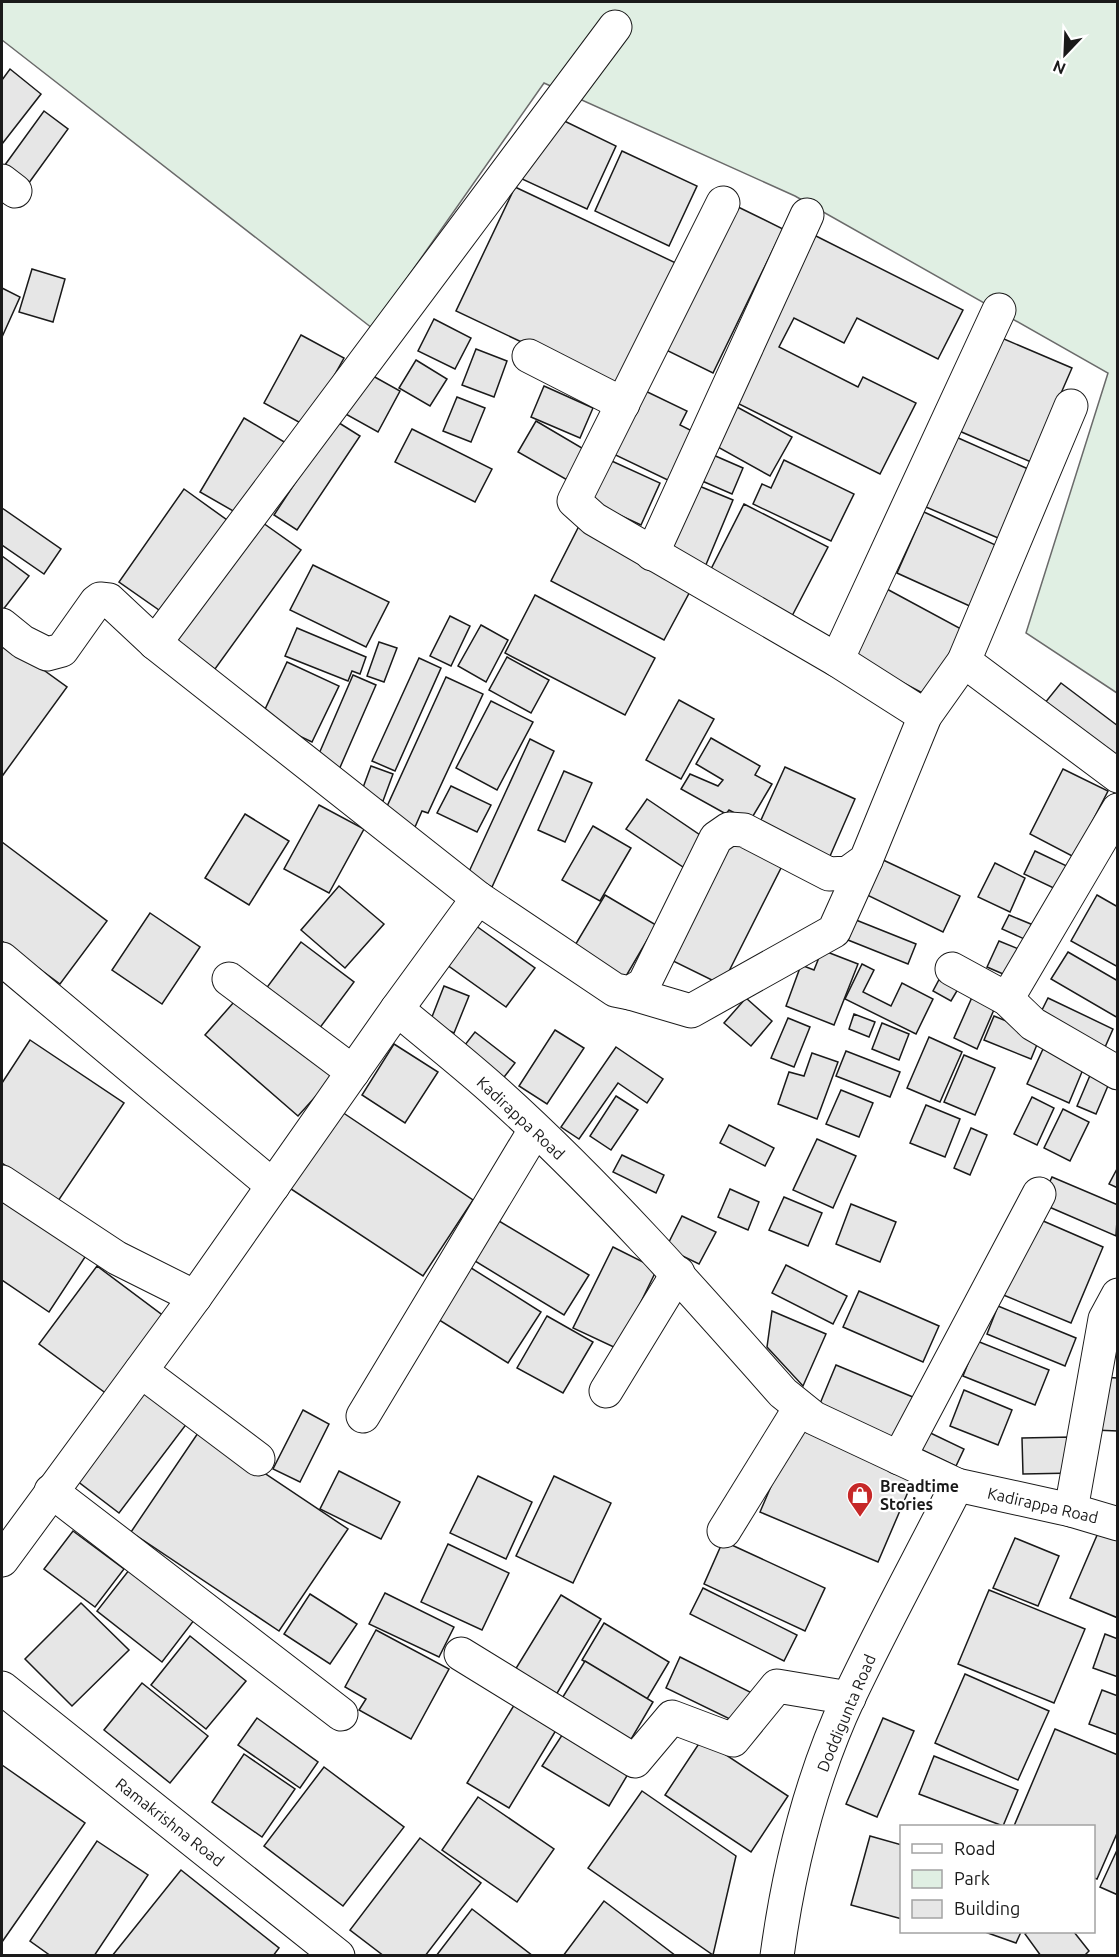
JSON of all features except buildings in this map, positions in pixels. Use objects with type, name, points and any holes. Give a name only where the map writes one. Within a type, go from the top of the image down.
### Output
[{"type":"street","points":[[155,643],[615,27]]},
{"type":"street","points":[[723,203],[574,501],[594,519],[837,660],[925,716]]},
{"type":"street","points":[[652,554],[807,215]]},
{"type":"street","points":[[837,660],[999,310]]},
{"type":"street","points":[[529,356],[623,404]]},
{"type":"street","points":[[2,625],[23,642],[47,654],[62,650],[100,599],[109,600],[155,643],[478,898],[615,990],[691,1011],[834,931],[925,716],[964,661],[1071,406]]},
{"type":"street","points":[[964,661],[1118,776]]},
{"type":"street","points":[[1007,999],[1118,810]]},
{"type":"street","points":[[630,993],[644,984],[716,838],[729,830],[744,830],[829,874],[848,873],[866,860]]},
{"type":"street","points":[[2,1560],[195,1297],[397,1009],[478,898]]},
{"type":"street","points":[[2,959],[273,1186]]},
{"type":"street","points":[[952,969],[1007,999],[1033,1024],[1118,1073]]},
{"type":"street","points":[[229,979],[353,1072]]},
{"type":"street","name":"Kadirappa Road","points":[[397,1009],[497,1094],[535,1130],[678,1273],[783,1394],[800,1408],[814,1418],[957,1485],[1071,1510],[1118,1524]]},
{"type":"street","points":[[363,1416],[535,1130]]},
{"type":"street","points":[[2,1182],[117,1258],[195,1297]]},
{"type":"street","points":[[899,1458],[1039,1194]]},
{"type":"street","points":[[606,1391],[678,1273]]},
{"type":"street","points":[[1071,1510],[1105,1319],[1118,1295]]},
{"type":"street","points":[[141,1371],[258,1459]]},
{"type":"street","points":[[724,1531],[800,1408]]},
{"type":"street","name":"Doddigunta Road","points":[[777,1956],[797,1847],[820,1772],[849,1698],[957,1485]]},
{"type":"street","points":[[51,1491],[341,1714]]},
{"type":"street","points":[[461,1654],[635,1761],[672,1717],[733,1740],[777,1686],[849,1698]]},
{"type":"street","name":"Ramakrishna Road","points":[[2,1688],[338,1956]]},
{"type":"green space","points":[[2,2],[1117,2],[1117,693],[1026,633],[1108,373],[795,196],[544,83],[372,328],[2,40]]},
{"type":"place","name":"Breadtime Stories","points":[[860,1518]]}]
